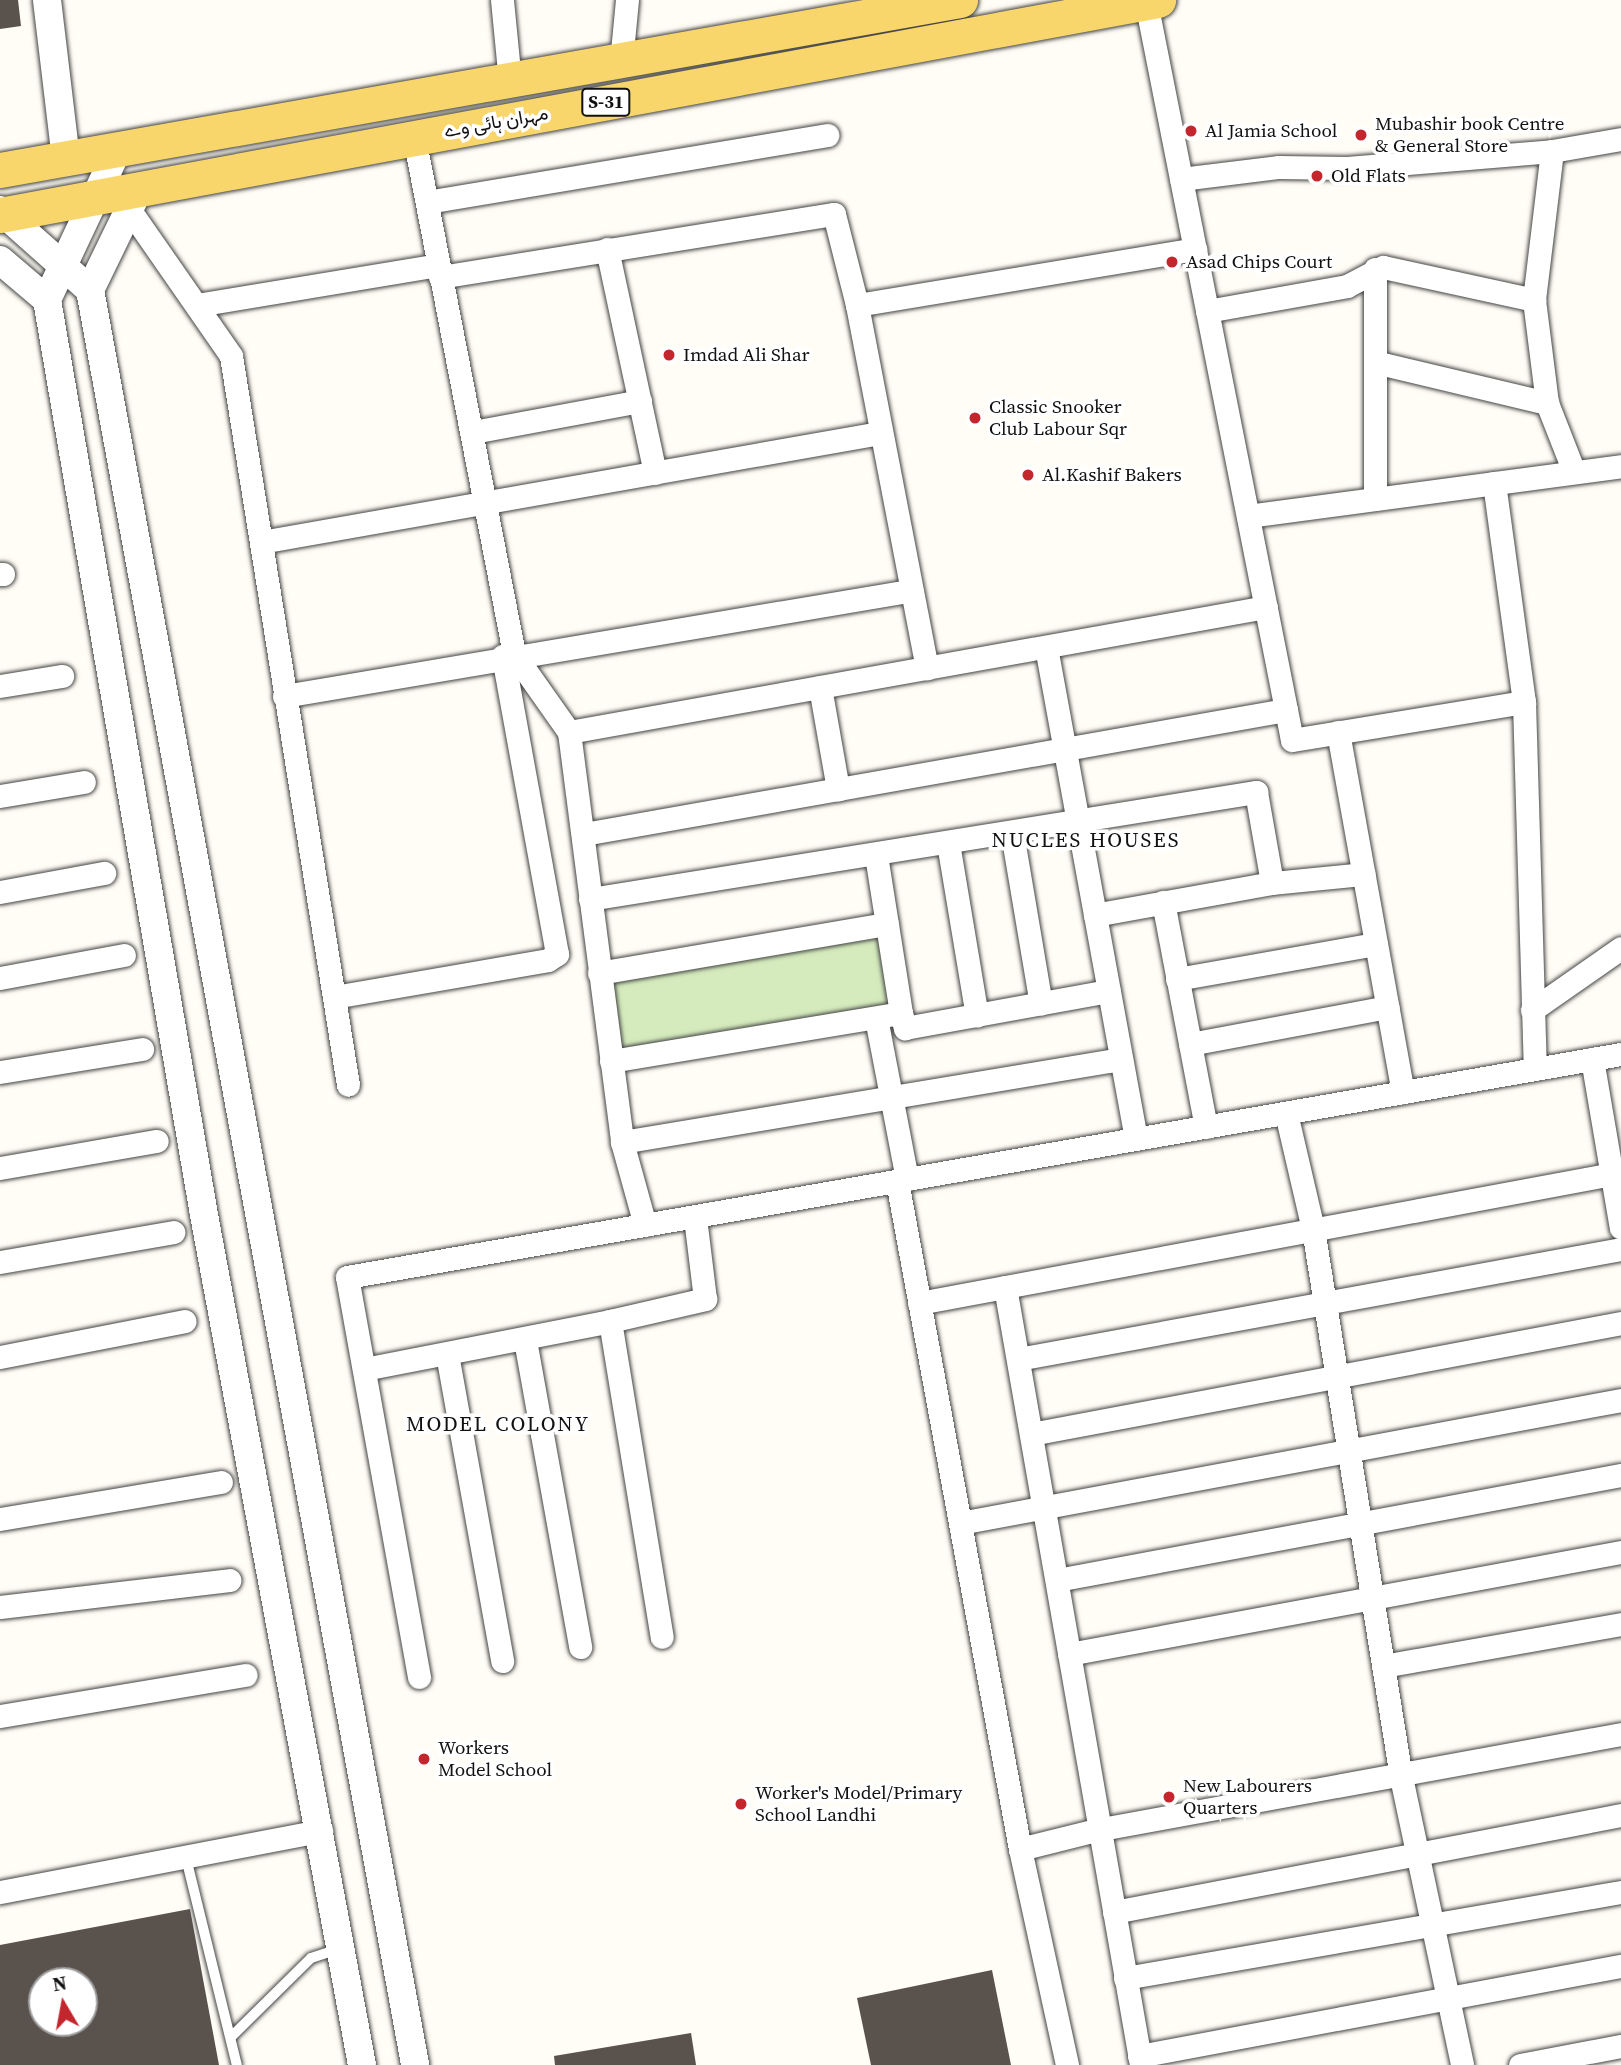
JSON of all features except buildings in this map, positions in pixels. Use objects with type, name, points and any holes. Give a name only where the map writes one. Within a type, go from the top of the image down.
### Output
[{"type":"main road","name":"مہران ہائی وے","points":[[0,170],[621,62],[923,3],[960,0]]},
{"type":"main road","name":"مہران ہائی وے","points":[[2,213],[95,197],[134,199],[414,137],[1152,1]]},
{"type":"street","points":[[47,0],[66,160]]},
{"type":"street","points":[[502,0],[510,82]]},
{"type":"street","points":[[621,62],[627,0]]},
{"type":"street","points":[[1152,1],[1181,178],[1292,740],[1524,702]]},
{"type":"street","points":[[427,202],[827,135]]},
{"type":"street","points":[[334,997],[548,960],[556,954],[473,432],[414,137]]},
{"type":"street","points":[[1181,178],[1279,167],[1347,168],[1552,151],[1621,139]]},
{"type":"street","points":[[117,151],[47,300],[202,1202],[321,1831],[362,2065]]},
{"type":"street","points":[[1552,151],[1534,300],[1547,403],[1574,472]]},
{"type":"street","points":[[134,199],[90,290],[415,2065]]},
{"type":"street","points":[[134,199],[197,305],[231,356],[348,1085]]},
{"type":"street","points":[[2,213],[90,290]]},
{"type":"street","points":[[197,305],[607,249],[834,214],[858,305],[908,592],[927,668]]},
{"type":"street","points":[[607,249],[655,472]]},
{"type":"street","points":[[858,305],[1195,249]]},
{"type":"street","points":[[0,260],[47,300]]},
{"type":"street","points":[[1207,311],[1347,286],[1375,269],[1534,300]]},
{"type":"street","points":[[1375,269],[1379,363],[1375,499]]},
{"type":"street","points":[[1379,363],[1547,403]]},
{"type":"street","points":[[473,432],[640,401]]},
{"type":"street","points":[[261,542],[880,433]]},
{"type":"street","points":[[1248,516],[1621,466]]},
{"type":"street","points":[[1494,483],[1524,702],[1535,1069]]},
{"type":"street","points":[[284,696],[509,655],[908,592]]},
{"type":"street","points":[[569,732],[1266,607]]},
{"type":"street","points":[[1046,647],[1136,1139]]},
{"type":"street","points":[[509,655],[569,732],[622,1142],[645,1225]]},
{"type":"street","points":[[0,687],[62,676]]},
{"type":"street","points":[[820,687],[838,789]]},
{"type":"street","points":[[584,834],[1286,710]]},
{"type":"street","points":[[1338,732],[1403,1093]]},
{"type":"street","points":[[0,796],[84,782]]},
{"type":"street","points":[[590,899],[1256,792],[1272,883]]},
{"type":"street","points":[[1012,833],[1041,1004]]},
{"type":"street","points":[[948,843],[978,1016]]},
{"type":"street","points":[[876,855],[905,1028],[1109,990]]},
{"type":"street","points":[[0,892],[104,873]]},
{"type":"street","points":[[1095,915],[1272,883],[1364,874]]},
{"type":"street","points":[[1163,902],[1206,1127]]},
{"type":"street","points":[[599,973],[887,924]]},
{"type":"street","points":[[1177,979],[1376,944]]},
{"type":"street","points":[[1532,1010],[1621,948]]},
{"type":"street","points":[[0,978],[124,955]]},
{"type":"street","points":[[1190,1044],[1388,1007]]},
{"type":"street","points":[[611,1061],[901,1013]]},
{"type":"street","points":[[876,1018],[891,1098],[919,1303],[1020,1849],[1067,2065]]},
{"type":"street","points":[[0,1072],[142,1049]]},
{"type":"street","points":[[419,1677],[347,1277],[1621,1054]]},
{"type":"street","points":[[622,1142],[1121,1059]]},
{"type":"street","points":[[1592,1059],[1621,1228]]},
{"type":"street","points":[[1286,1113],[1312,1228],[1401,1777],[1450,1997],[1462,2065]]},
{"type":"street","points":[[0,1168],[157,1141]]},
{"type":"street","points":[[919,1303],[1612,1174]]},
{"type":"street","points":[[364,1369],[524,1340],[705,1299],[695,1217]]},
{"type":"street","points":[[0,1262],[173,1232]]},
{"type":"street","points":[[1018,1359],[1621,1249]]},
{"type":"street","points":[[1005,1286],[1069,1654],[1096,1830],[1114,1912],[1140,2060],[1450,1997],[1621,1966]]},
{"type":"street","points":[[0,1357],[185,1321]]},
{"type":"street","points":[[610,1321],[662,1637]]},
{"type":"street","points":[[1031,1434],[1621,1323]]},
{"type":"street","points":[[524,1340],[580,1647]]},
{"type":"street","points":[[447,1354],[502,1661]]},
{"type":"street","points":[[960,1523],[1621,1400]]},
{"type":"street","points":[[1056,1580],[1621,1475]]},
{"type":"street","points":[[0,1519],[220,1482]]},
{"type":"street","points":[[1069,1654],[1621,1552]]},
{"type":"street","points":[[0,1607],[229,1580]]},
{"type":"street","points":[[1383,1666],[1621,1624]]},
{"type":"street","points":[[0,1716],[246,1675]]},
{"type":"street","points":[[1020,1849],[1096,1830],[1401,1777],[1621,1734]]},
{"type":"street","points":[[1114,1912],[1621,1815]]},
{"type":"street","points":[[0,1892],[321,1831]]},
{"type":"street","points":[[1125,1978],[1621,1892]]},
{"type":"street","points":[[1520,2065],[1621,2046]]},
{"type":"lane","points":[[186,1858],[237,2065]]},
{"type":"lane","points":[[232,2036],[311,1958],[342,1948]]},
{"type":"green space","points":[[881,931],[896,1010],[617,1052],[607,982]]},
{"type":"place","name":"Al Jamia School","points":[[1191,131]]},
{"type":"place","name":"Mubashir book Centre & General Store","points":[[1361,135]]},
{"type":"place","name":"Old Flats","points":[[1317,176]]},
{"type":"place","name":"Asad Chips Court","points":[[1172,262]]},
{"type":"place","name":"Imdad Ali Shar","points":[[669,355]]},
{"type":"place","name":"Classic Snooker Club Labour Sqr","points":[[975,418]]},
{"type":"place","name":"Al.Kashif Bakers","points":[[1028,475]]},
{"type":"place","name":"Workers Model School","points":[[424,1759]]},
{"type":"place","name":"New Labourers Quarters","points":[[1169,1797]]},
{"type":"place","name":"Worker's Model/Primary School Landhi","points":[[741,1804]]},
{"type":"district","name":"NUCLES HOUSES","points":[[1086,840]]},
{"type":"district","name":"MODEL COLONY","points":[[498,1424]]}]
